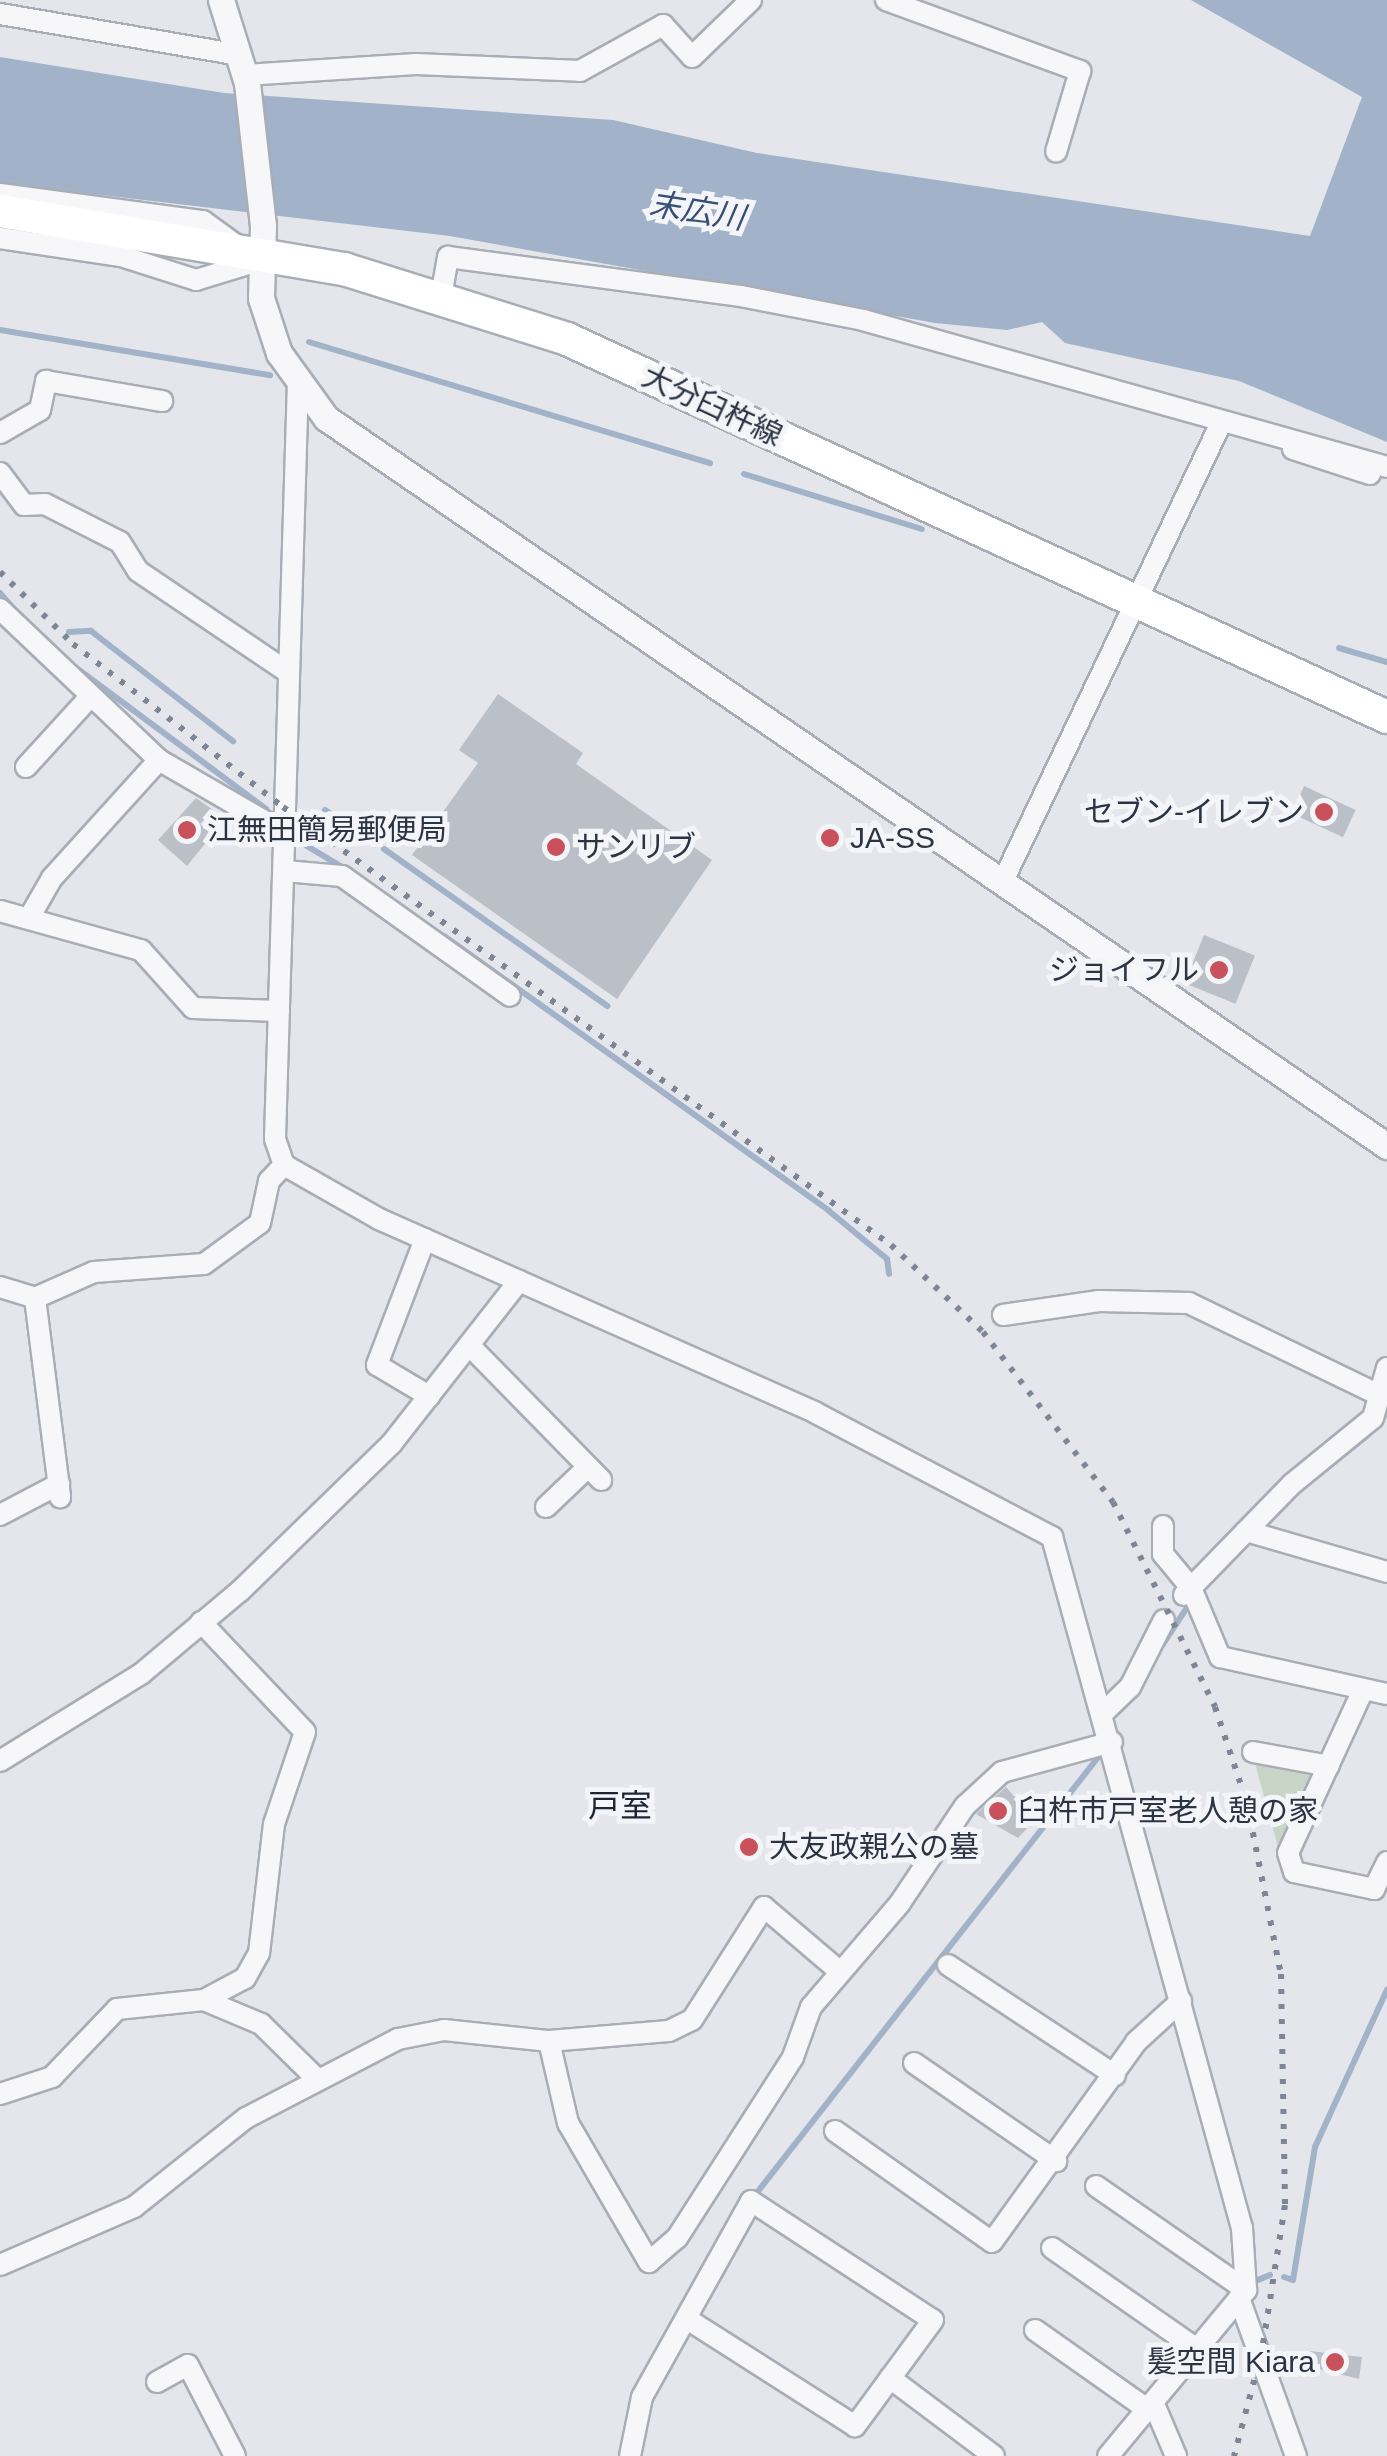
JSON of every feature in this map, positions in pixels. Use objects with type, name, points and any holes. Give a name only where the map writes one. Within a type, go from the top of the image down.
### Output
[{"type":"main road","name":"大分臼杵線","points":[[4,214],[258,261],[344,269],[567,339],[1387,718]]},
{"type":"street","points":[[221,0],[244,71],[264,226],[258,261],[272,335],[298,381],[347,436],[1387,1146]]},
{"type":"street","points":[[0,14],[244,71],[416,64],[580,71],[662,25],[692,56],[752,0]]},
{"type":"street","points":[[886,0],[1080,71],[1056,152]]},
{"type":"street","points":[[441,297],[448,257],[741,296],[863,320],[1387,467]]},
{"type":"street","points":[[0,434],[40,410],[46,381],[162,402]]},
{"type":"street","points":[[298,381],[286,671],[286,871],[276,1139],[284,1165],[425,1239],[816,1413],[1044,1531],[1059,1551],[1104,1711],[1242,2228],[1242,2294],[1296,2456]]},
{"type":"street","points":[[1002,883],[1220,423]]},
{"type":"street","points":[[1281,436],[1387,480]]},
{"type":"street","points":[[0,473],[24,505],[44,504],[120,542],[138,571],[286,671]]},
{"type":"street","points":[[0,608],[159,760],[283,832]]},
{"type":"street","points":[[26,767],[90,696]]},
{"type":"street","points":[[29,918],[52,878],[159,760]]},
{"type":"street","points":[[286,871],[342,876],[510,996]]},
{"type":"street","points":[[0,911],[142,950],[194,1008],[279,1011]]},
{"type":"street","points":[[0,1288],[35,1298],[94,1272],[204,1264],[260,1223],[269,1180],[284,1165]]},
{"type":"street","points":[[425,1239],[377,1365],[429,1396]]},
{"type":"street","points":[[0,1762],[141,1674],[277,1557],[429,1396],[519,1281]]},
{"type":"street","points":[[0,1515],[60,1490],[35,1298]]},
{"type":"street","points":[[1002,1315],[1099,1301],[1190,1303],[1375,1393]]},
{"type":"street","points":[[469,1345],[594,1474],[546,1508]]},
{"type":"street","points":[[1186,1592],[1254,1533],[1373,1418],[1375,1393],[1387,1368]]},
{"type":"street","points":[[1163,1526],[1163,1554],[1225,1661],[1387,1694]]},
{"type":"street","points":[[1254,1533],[1387,1572]]},
{"type":"street","points":[[1104,1711],[1130,1687],[1164,1620]]},
{"type":"street","points":[[0,2094],[52,2077],[117,2009],[204,2000],[253,1969],[284,1778],[305,1732],[201,1622]]},
{"type":"street","points":[[1363,1690],[1288,1853],[1294,1872],[1374,1889],[1387,1862]]},
{"type":"street","points":[[549,2042],[568,2122],[649,2262],[694,2213],[838,1970],[900,1903],[986,1782],[1112,1742]]},
{"type":"street","points":[[1252,1752],[1328,1766]]},
{"type":"street","points":[[0,2265],[134,2207],[232,2128],[318,2079],[424,2032],[549,2042],[639,2036],[692,2020],[764,1907],[838,1970]]},
{"type":"street","points":[[948,1966],[1115,2075]]},
{"type":"street","points":[[204,2000],[262,2024],[318,2079]]},
{"type":"street","points":[[835,2131],[992,2242],[1056,2161],[1115,2075],[1181,2001]]},
{"type":"street","points":[[914,2063],[1056,2161]]},
{"type":"street","points":[[1096,2186],[1242,2294]]},
{"type":"street","points":[[630,2456],[642,2397],[690,2321],[750,2200],[932,2320],[855,2426],[690,2321]]},
{"type":"street","points":[[1052,2248],[1197,2349]]},
{"type":"street","points":[[1108,2456],[1242,2294]]},
{"type":"street","points":[[1036,2330],[1150,2405],[1176,2456]]},
{"type":"street","points":[[157,2382],[188,2365],[235,2456]]},
{"type":"street","points":[[890,2378],[994,2456]]},
{"type":"green space","points":[[1254,1760],[1312,1770],[1316,1779],[1280,1854]]},
{"type":"water","name":"末広川","points":[[1191,0],[1387,0],[1387,442],[1239,381],[1065,343],[1042,322],[1007,330],[935,323],[450,236],[0,183],[0,57],[224,93],[613,120],[757,153],[1310,236],[1362,97]]},
{"type":"building","name":"サンリブ","points":[[498,694],[583,753],[576,764],[712,860],[617,999],[412,855],[478,763],[459,750]]},
{"type":"building","name":"セブン-イレブン","points":[[1304,786],[1356,810],[1343,837],[1291,813]]},
{"type":"building","name":"江無田簡易郵便局","points":[[196,798],[213,810],[200,824],[212,835],[187,866],[158,840]]},
{"type":"building","name":"ジョイフル","points":[[1204,935],[1255,956],[1236,1004],[1185,983]]},
{"type":"building","name":"臼杵市戸室老人憩の家","points":[[1006,1787],[1035,1820],[1018,1838],[976,1814]]},
{"type":"building","name":"髪空間 Kiara","points":[[1310,2351],[1362,2357],[1359,2379],[1308,2366]]},
{"type":"waterway","points":[[0,330],[270,375]]},
{"type":"waterway","points":[[309,342],[710,463]]},
{"type":"waterway","points":[[744,474],[922,529]]},
{"type":"waterway","points":[[0,593],[15,610]]},
{"type":"waterway","points":[[69,632],[91,631],[233,741]]},
{"type":"waterway","points":[[1339,648],[1387,662]]},
{"type":"waterway","points":[[75,667],[266,809]]},
{"type":"waterway","points":[[325,810],[360,833]]},
{"type":"waterway","points":[[297,840],[347,870]]},
{"type":"waterway","points":[[384,849],[607,1006]]},
{"type":"waterway","points":[[444,936],[829,1211],[887,1259],[889,1274]]},
{"type":"waterway","points":[[1377,1426],[1387,1411]]},
{"type":"waterway","points":[[1292,1496],[1368,1435]]},
{"type":"waterway","points":[[1163,1644],[1188,1606]]},
{"type":"waterway","points":[[759,2190],[1103,1751]]},
{"type":"waterway","points":[[1284,2277],[1293,2280],[1315,2147],[1387,1990]]},
{"type":"waterway","points":[[1258,2280],[1270,2275]]},
{"type":"railway","points":[[0,572],[73,644],[283,807],[891,1245],[983,1332],[1113,1502],[1215,1707],[1247,1803],[1281,1974],[1285,2205],[1262,2351],[1234,2456]]},
{"type":"place","name":"セブン-イレブン","points":[[1324,812]]},
{"type":"place","name":"江無田簡易郵便局","points":[[187,830]]},
{"type":"place","name":"JA-SS","points":[[830,838]]},
{"type":"place","name":"サンリブ","points":[[556,847]]},
{"type":"place","name":"ジョイフル","points":[[1219,970]]},
{"type":"place","name":"臼杵市戸室老人憩の家","points":[[998,1811]]},
{"type":"place","name":"大友政親公の墓","points":[[749,1847]]},
{"type":"place","name":"髪空間 Kiara","points":[[1335,2362]]},
{"type":"district","name":"戸室","points":[[620,1806]]}]
